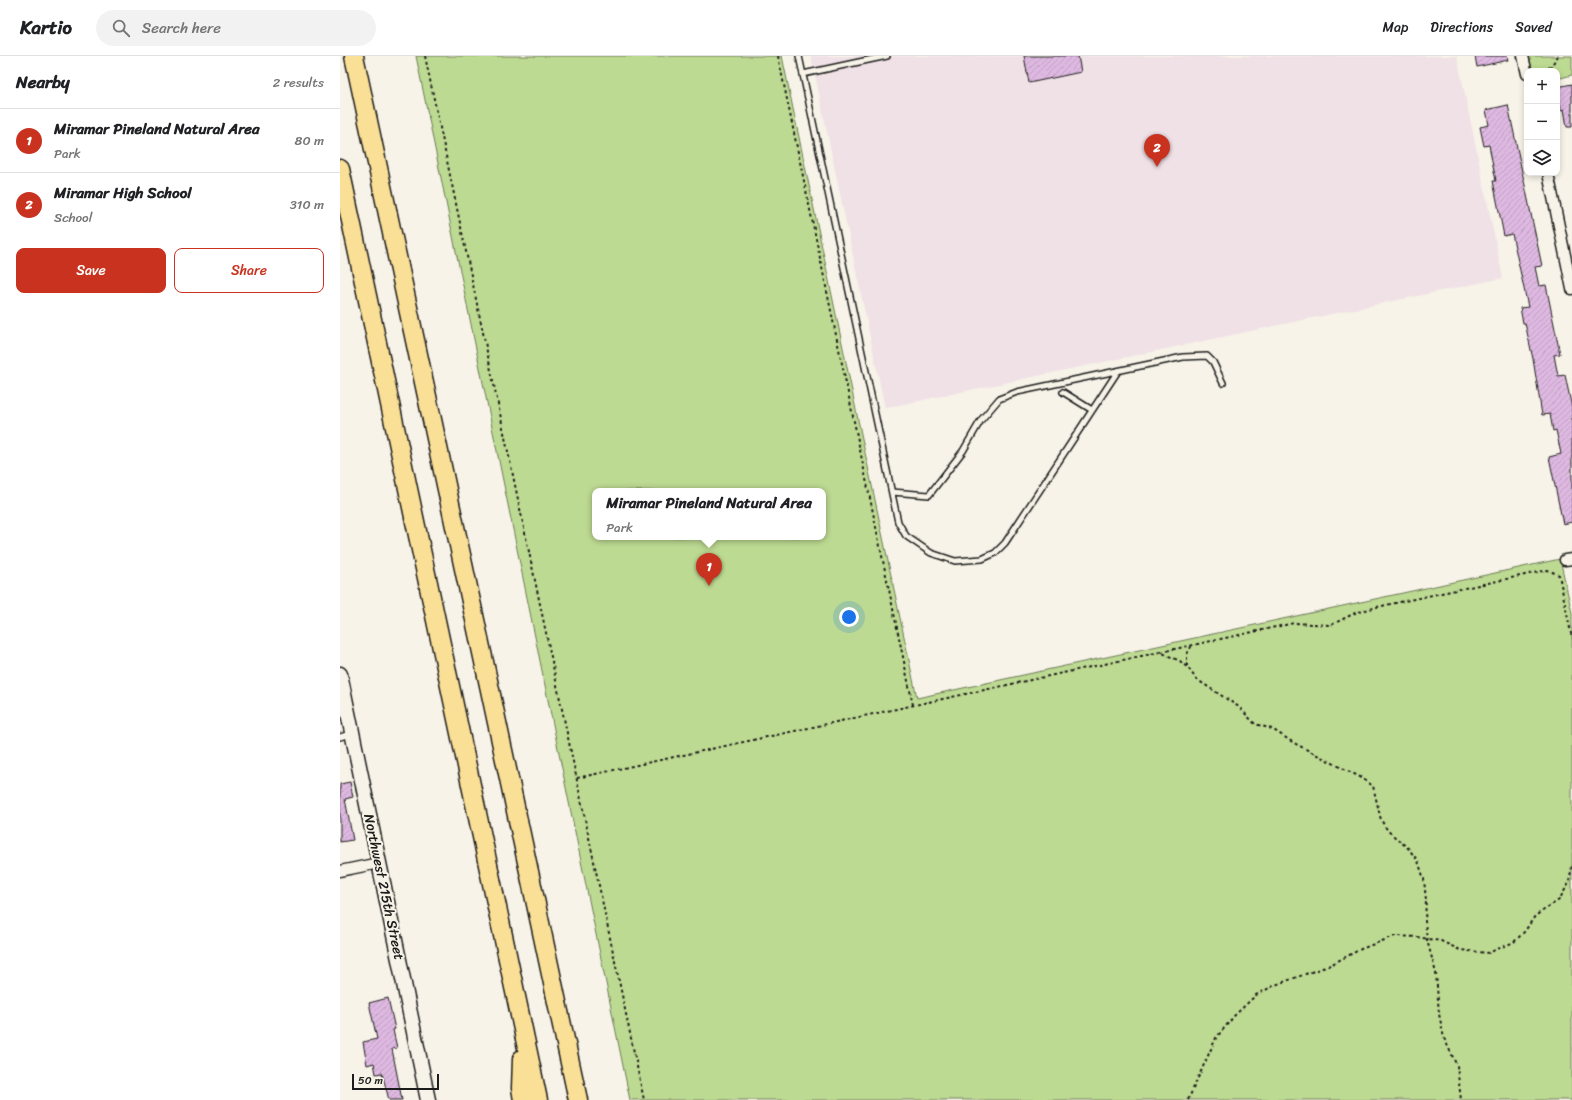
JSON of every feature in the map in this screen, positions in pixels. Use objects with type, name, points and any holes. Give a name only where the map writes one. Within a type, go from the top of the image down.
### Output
[{"type":"highway","points":[[354,56],[578,1100]]},
{"type":"highway","points":[[340,169],[538,1100]]},
{"type":"highway","points":[[522,1028],[521,1088],[523,1100]]},
{"type":"street","points":[[1523,56],[1526,68]]},
{"type":"street","points":[[1549,176],[1572,289]]},
{"type":"street","name":"Northwest 215th Street","points":[[340,674],[346,736],[379,863],[428,1100]]},
{"type":"street","points":[[340,871],[379,863]]},
{"type":"lane","points":[[799,56],[898,522],[906,536],[931,553],[955,562],[982,559],[995,553],[1005,543],[1118,371]]},
{"type":"lane","points":[[803,74],[887,56]]},
{"type":"lane","points":[[892,492],[930,495],[963,451],[981,420],[998,399],[1017,392],[1183,357],[1207,356],[1214,362],[1223,383]]},
{"type":"lane","points":[[1063,392],[1092,410]]},
{"type":"path","points":[[425,56],[644,1100]]},
{"type":"path","points":[[778,56],[913,705]]},
{"type":"path","points":[[1548,68],[1558,56]]},
{"type":"path","points":[[577,778],[1294,623],[1331,625],[1355,613],[1377,606],[1548,570],[1559,574],[1572,638]]},
{"type":"path","points":[[1187,667],[1187,654],[1192,645]]},
{"type":"path","points":[[1160,652],[1180,661],[1187,667],[1196,679],[1239,707],[1255,724],[1272,729],[1294,743],[1360,777],[1374,786],[1381,820],[1388,831],[1408,848],[1418,861],[1424,879],[1426,901],[1424,921],[1436,973],[1439,1014],[1444,1038],[1457,1066],[1460,1100]]},
{"type":"path","points":[[1188,1100],[1216,1038],[1235,1015],[1256,995],[1275,985],[1328,966],[1361,949],[1395,936],[1427,938],[1442,941],[1460,950],[1488,953],[1514,942],[1525,931],[1535,916],[1559,900],[1569,883],[1572,865]]},
{"type":"shaded area","points":[[811,56],[1457,56],[1503,278],[885,408]]},
{"type":"green space","points":[[416,56],[782,56],[917,698],[1560,559],[1572,613],[1572,1100],[630,1100]]},
{"type":"green space","points":[[1529,56],[1572,56],[1572,75],[1560,78],[1560,68],[1531,68]]},
{"type":"building","points":[[1024,56],[1078,56],[1081,72],[1029,83]]},
{"type":"building","points":[[1475,56],[1507,56],[1508,60],[1477,67]]},
{"type":"building","points":[[1572,84],[1572,127],[1567,127],[1564,109],[1561,110],[1560,86]]},
{"type":"building","points":[[1508,105],[1542,266],[1535,267],[1539,286],[1546,285],[1560,354],[1554,355],[1558,376],[1565,375],[1572,408],[1572,522],[1563,524],[1549,457],[1561,454],[1556,430],[1553,431],[1550,414],[1542,415],[1533,359],[1520,308],[1528,307],[1512,234],[1504,236],[1493,181],[1496,181],[1489,145],[1484,146],[1480,127],[1489,125],[1486,110]]},
{"type":"building","points":[[350,782],[353,797],[345,799],[353,840],[340,842],[340,784]]},
{"type":"building","points":[[388,998],[395,1029],[393,1030],[397,1048],[392,1049],[402,1100],[389,1100],[382,1073],[376,1074],[374,1063],[367,1065],[363,1042],[377,1039],[369,1003]]},
{"type":"place","name":"Miramar High School","points":[[1157,167]]},
{"type":"place","name":"Miramar Pineland Natural Area","points":[[709,586]]}]
